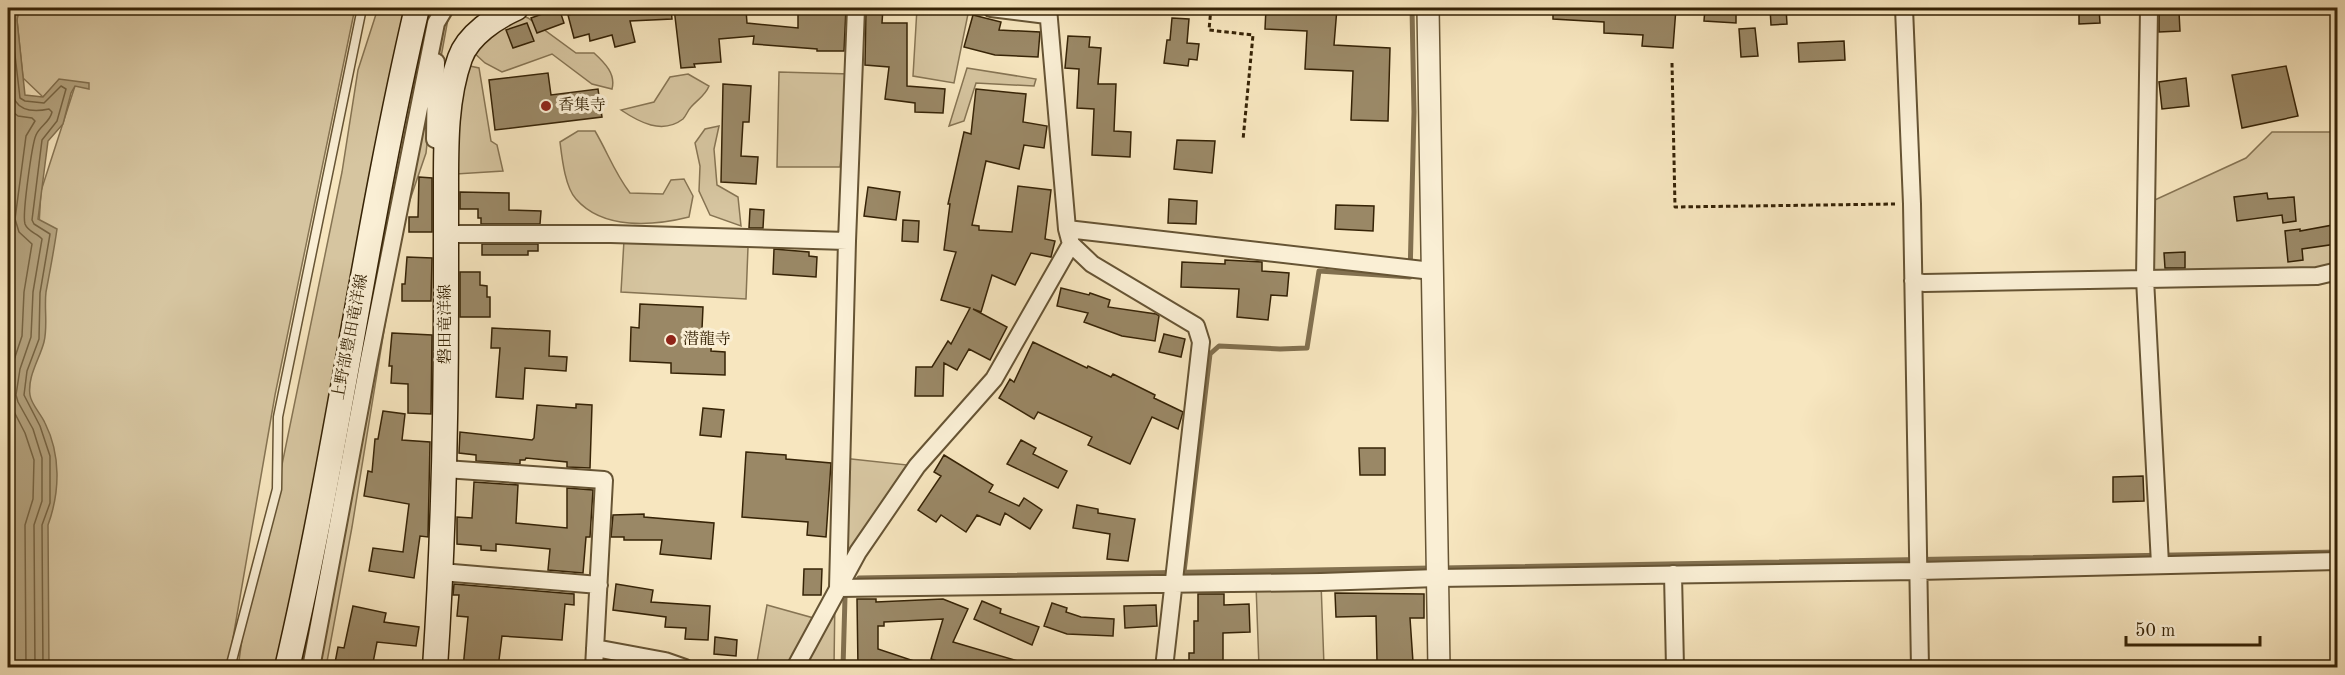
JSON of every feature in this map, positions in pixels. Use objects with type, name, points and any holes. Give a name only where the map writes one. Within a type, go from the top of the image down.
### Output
[{"type":"main road","name":"上野部豊田竜洋線","points":[[287,668],[406,54],[417,8]]},
{"type":"main road","name":"磐田竜洋線","points":[[435,668],[445,469],[446,144],[453,81],[461,55],[472,39],[489,24],[516,8]]},
{"type":"street","points":[[311,668],[369,359],[438,15],[445,8]]},
{"type":"street","points":[[838,588],[856,8]]},
{"type":"street","points":[[795,668],[858,552],[917,466],[994,379],[1069,237],[1047,11],[992,8]]},
{"type":"street","points":[[1428,8],[1439,668]]},
{"type":"street","points":[[1904,8],[1912,204],[1920,668]]},
{"type":"street","points":[[2149,8],[2145,279],[2160,564]]},
{"type":"street","points":[[438,15],[435,139],[446,144]]},
{"type":"street","points":[[446,234],[610,234],[847,241]]},
{"type":"street","points":[[1069,237],[1432,271]]},
{"type":"street","points":[[1069,237],[1092,264],[1196,326],[1201,342],[1164,668]]},
{"type":"street","points":[[1912,281],[1924,283],[2317,276],[2337,271]]},
{"type":"street","points":[[445,469],[604,480],[594,668]]},
{"type":"street","points":[[838,588],[1321,582],[2337,561]]},
{"type":"street","points":[[441,572],[598,585]]},
{"type":"street","points":[[1673,574],[1675,668]]},
{"type":"street","points":[[595,648],[665,661],[685,668]]},
{"type":"lane","points":[[230,668],[277,489],[278,417],[362,8]]},
{"type":"path","points":[[1211,8],[1209,30],[1253,35],[1243,140]]},
{"type":"path","points":[[1672,63],[1675,207],[1912,204]]},
{"type":"shaded area","points":[[19,8],[355,8],[275,395],[228,667],[46,667],[29,396],[41,191],[75,86],[59,80],[43,97],[23,78],[17,20]]},
{"type":"shaded area","points":[[378,8],[450,8],[430,117],[426,153],[401,226],[352,527],[326,667],[238,668],[249,589],[277,489],[342,172],[358,70]]},
{"type":"shaded area","points":[[917,8],[968,14],[954,83],[913,76]]},
{"type":"shaded area","points":[[510,11],[528,18],[576,53],[594,53],[611,74],[612,89],[592,84],[552,54],[502,72],[485,63],[472,51]]},
{"type":"shaded area","points":[[465,65],[479,68],[491,141],[497,145],[503,171],[456,174],[457,105]]},
{"type":"shaded area","points":[[967,68],[1036,79],[1034,86],[976,83],[964,121],[949,126]]},
{"type":"shaded area","points":[[779,72],[850,74],[840,167],[777,167]]},
{"type":"shaded area","points":[[688,74],[709,86],[683,119],[675,124],[651,125],[621,110],[654,102],[670,77]]},
{"type":"shaded area","points":[[719,126],[714,149],[717,185],[738,197],[741,226],[710,215],[699,191],[700,166],[695,143],[705,129]]},
{"type":"shaded area","points":[[578,131],[595,131],[630,193],[663,194],[671,180],[684,179],[693,196],[689,217],[660,222],[629,223],[614,221],[587,209],[576,199],[569,187],[560,142]]},
{"type":"shaded area","points":[[2272,132],[2337,132],[2337,272],[2145,279],[2146,204],[2246,158]]},
{"type":"shaded area","points":[[624,240],[748,247],[746,299],[621,292]]},
{"type":"shaded area","points":[[842,458],[917,466],[839,575]]},
{"type":"shaded area","points":[[1321,582],[1324,666],[1259,667],[1256,585]]},
{"type":"shaded area","points":[[835,594],[834,667],[756,668],[767,605],[821,620]]},
{"type":"water","points":[[8,8],[19,8],[17,20],[25,95],[43,97],[59,79],[89,83],[89,89],[75,86],[63,124],[48,141],[38,219],[57,229],[46,292],[45,336],[30,388],[32,402],[50,435],[57,474],[55,500],[48,525],[49,667],[8,667]]},
{"type":"building","points":[[559,8],[564,23],[537,33],[531,18]]},
{"type":"building","points":[[599,8],[671,8],[672,19],[630,21],[635,42],[615,47],[612,35],[590,41],[589,34],[574,38],[568,15]]},
{"type":"building","points":[[674,8],[737,8],[737,10],[746,10],[747,23],[798,28],[798,8],[846,8],[844,51],[817,51],[817,49],[753,44],[754,36],[719,39],[721,62],[694,64],[695,67],[681,68]]},
{"type":"building","points":[[866,8],[883,8],[882,23],[907,23],[907,86],[945,89],[943,113],[915,112],[915,103],[885,99],[889,67],[865,65]]},
{"type":"building","points":[[1266,8],[1337,8],[1334,45],[1390,48],[1388,121],[1351,120],[1353,71],[1305,69],[1307,31],[1265,29]]},
{"type":"building","points":[[1553,8],[1647,11],[1647,8],[1676,8],[1673,48],[1642,46],[1643,35],[1604,33],[1604,22],[1553,19]]},
{"type":"building","points":[[1705,8],[1736,8],[1736,23],[1704,21]]},
{"type":"building","points":[[1770,8],[1786,8],[1787,24],[1771,25]]},
{"type":"building","points":[[2079,8],[2099,8],[2100,23],[2079,24]]},
{"type":"building","points":[[2179,12],[2180,31],[2159,32],[2159,13]]},
{"type":"building","points":[[973,15],[1001,22],[999,30],[1040,32],[1038,57],[995,55],[964,47]]},
{"type":"building","points":[[1172,18],[1189,19],[1187,43],[1199,44],[1197,60],[1189,59],[1188,66],[1164,63],[1167,40],[1170,40]]},
{"type":"building","points":[[527,23],[534,41],[513,48],[506,30]]},
{"type":"building","points":[[1755,28],[1758,56],[1741,57],[1739,29]]},
{"type":"building","points":[[1068,36],[1090,37],[1089,47],[1101,48],[1098,84],[1116,84],[1114,131],[1131,132],[1130,157],[1092,155],[1094,109],[1077,108],[1079,69],[1065,68]]},
{"type":"building","points":[[1844,41],[1845,60],[1799,62],[1798,43]]},
{"type":"building","points":[[2286,66],[2298,116],[2242,128],[2232,75]]},
{"type":"building","name":"香集寺","points":[[548,73],[551,95],[598,89],[602,117],[495,130],[489,80]]},
{"type":"building","points":[[2186,78],[2189,106],[2162,109],[2159,82]]},
{"type":"building","points":[[723,84],[751,86],[749,122],[743,122],[741,156],[758,157],[756,184],[721,182]]},
{"type":"building","points":[[976,89],[1026,94],[1023,122],[1047,126],[1044,148],[1024,145],[1019,169],[986,161],[972,225],[979,226],[979,230],[1012,232],[1018,186],[1051,190],[1045,239],[1055,241],[1051,257],[1031,253],[1015,285],[992,275],[981,312],[973,309],[1007,327],[990,360],[969,349],[957,370],[944,363],[943,396],[915,396],[916,367],[932,367],[948,341],[951,344],[970,308],[941,300],[956,252],[944,250],[950,204],[948,204],[964,132],[971,134]]},
{"type":"building","points":[[1177,140],[1215,141],[1212,173],[1174,169]]},
{"type":"building","points":[[419,177],[432,178],[432,232],[409,232],[409,217],[418,217]]},
{"type":"building","points":[[868,187],[900,192],[896,220],[864,216]]},
{"type":"building","points":[[460,192],[509,193],[509,210],[541,211],[540,224],[481,224],[478,209],[460,209]]},
{"type":"building","points":[[2267,193],[2268,199],[2294,197],[2296,221],[2283,223],[2282,215],[2237,221],[2234,197]]},
{"type":"building","points":[[1169,199],[1197,201],[1196,224],[1168,223]]},
{"type":"building","points":[[1336,205],[1374,206],[1373,231],[1335,229]]},
{"type":"building","points":[[750,209],[764,210],[763,228],[749,228]]},
{"type":"building","points":[[903,220],[919,221],[918,242],[902,241]]},
{"type":"building","points":[[2333,225],[2336,244],[2302,249],[2303,260],[2288,262],[2285,231],[2300,229],[2300,231]]},
{"type":"building","points":[[482,244],[538,244],[538,251],[528,251],[528,255],[482,255]]},
{"type":"building","points":[[774,249],[809,252],[809,256],[817,257],[816,277],[773,274]]},
{"type":"building","points":[[2185,252],[2185,268],[2165,268],[2164,253]]},
{"type":"building","points":[[407,257],[432,258],[431,301],[402,301],[402,284],[405,284]]},
{"type":"building","points":[[1225,260],[1262,262],[1262,271],[1289,273],[1287,296],[1271,295],[1268,320],[1237,317],[1239,289],[1181,287],[1182,262],[1225,264]]},
{"type":"building","points":[[460,272],[480,272],[480,285],[487,286],[487,297],[490,297],[490,317],[460,317]]},
{"type":"building","points":[[1061,288],[1089,295],[1090,293],[1110,300],[1108,307],[1156,314],[1159,316],[1155,341],[1122,336],[1084,322],[1088,313],[1057,306]]},
{"type":"building","name":"潜龍寺","points":[[640,304],[703,307],[702,329],[712,330],[711,351],[725,352],[725,375],[671,373],[671,363],[630,361],[631,327],[639,328]]},
{"type":"building","points":[[492,328],[550,331],[549,356],[567,357],[566,371],[525,368],[523,399],[496,397],[500,348],[491,348]]},
{"type":"building","points":[[392,333],[432,335],[431,414],[408,413],[408,384],[391,383],[392,366],[389,366]]},
{"type":"building","points":[[1164,334],[1185,339],[1181,357],[1159,352]]},
{"type":"building","points":[[1033,342],[1087,368],[1088,366],[1111,377],[1113,374],[1155,395],[1154,398],[1183,412],[1178,429],[1152,417],[1130,464],[1088,445],[1092,437],[1038,412],[1034,419],[999,398],[1010,379],[1014,382]]},
{"type":"building","points":[[576,404],[592,405],[590,468],[567,467],[567,462],[526,458],[520,460],[520,464],[476,461],[476,455],[459,453],[460,432],[532,440],[537,405],[576,408]]},
{"type":"building","points":[[703,408],[724,410],[721,437],[700,435]]},
{"type":"building","points":[[383,411],[405,414],[402,440],[430,442],[428,537],[420,536],[414,578],[369,571],[373,548],[403,552],[409,504],[364,496],[368,471],[372,472],[375,439],[378,439]]},
{"type":"building","points":[[1021,440],[1036,448],[1033,454],[1067,471],[1058,488],[1007,464]]},
{"type":"building","points":[[1359,448],[1385,448],[1385,475],[1360,475]]},
{"type":"building","points":[[746,452],[786,455],[786,459],[831,463],[826,537],[807,535],[808,522],[742,517]]},
{"type":"building","points":[[944,455],[993,485],[989,492],[1019,506],[1024,498],[1042,510],[1030,529],[1005,513],[1000,525],[977,515],[966,532],[941,515],[936,522],[918,510],[941,476],[934,472]]},
{"type":"building","points":[[2143,476],[2144,501],[2113,502],[2113,477]]},
{"type":"building","points":[[474,482],[518,485],[516,523],[567,528],[567,488],[593,490],[590,537],[586,537],[583,573],[548,570],[550,549],[496,544],[496,551],[481,550],[481,546],[457,544],[457,517],[472,518]]},
{"type":"building","points":[[1077,505],[1098,509],[1098,513],[1135,519],[1128,561],[1107,559],[1110,534],[1073,528]]},
{"type":"building","points":[[644,514],[644,517],[714,523],[711,559],[660,554],[662,540],[624,540],[624,537],[611,537],[613,515]]},
{"type":"building","points":[[804,569],[822,569],[821,595],[803,595]]},
{"type":"building","points":[[454,584],[574,594],[574,605],[565,604],[562,640],[502,636],[498,668],[463,668],[468,617],[457,616],[459,595],[453,595]]},
{"type":"building","points":[[616,584],[653,590],[651,602],[710,606],[708,640],[685,639],[686,628],[665,627],[666,617],[613,610]]},
{"type":"building","points":[[1335,593],[1424,594],[1424,618],[1410,618],[1413,662],[1377,661],[1376,616],[1336,617]]},
{"type":"building","points":[[1198,594],[1224,594],[1224,605],[1249,604],[1250,632],[1223,633],[1223,668],[1189,668],[1189,653],[1194,653],[1194,621],[1198,621]]},
{"type":"building","points":[[857,599],[876,599],[876,602],[943,599],[968,609],[953,642],[1028,664],[1028,668],[958,668],[931,659],[943,619],[884,622],[884,626],[878,626],[878,649],[926,665],[926,668],[858,668]]},
{"type":"building","points":[[982,601],[1001,609],[1000,613],[1039,627],[1032,645],[974,619]]},
{"type":"building","points":[[1052,603],[1067,608],[1066,612],[1081,617],[1114,619],[1113,636],[1067,634],[1044,626]]},
{"type":"building","points":[[1156,605],[1157,626],[1125,628],[1124,606]]},
{"type":"building","points":[[353,606],[386,613],[384,622],[419,627],[416,646],[377,642],[372,668],[334,668],[338,647],[344,648]]},
{"type":"building","points":[[715,637],[737,640],[736,656],[714,654]]},
{"type":"waterway","points":[[1184,572],[1210,354],[1219,346],[1307,348],[1319,271],[1410,277],[1414,112],[1412,8]]},
{"type":"waterway","points":[[1442,568],[2338,552]]},
{"type":"waterway","points":[[854,585],[859,578],[1432,568]]},
{"type":"waterway","points":[[843,668],[845,597],[848,592]]},
{"type":"place","name":"香集寺","points":[[546,106]]},
{"type":"place","name":"潜龍寺","points":[[671,340]]}]
